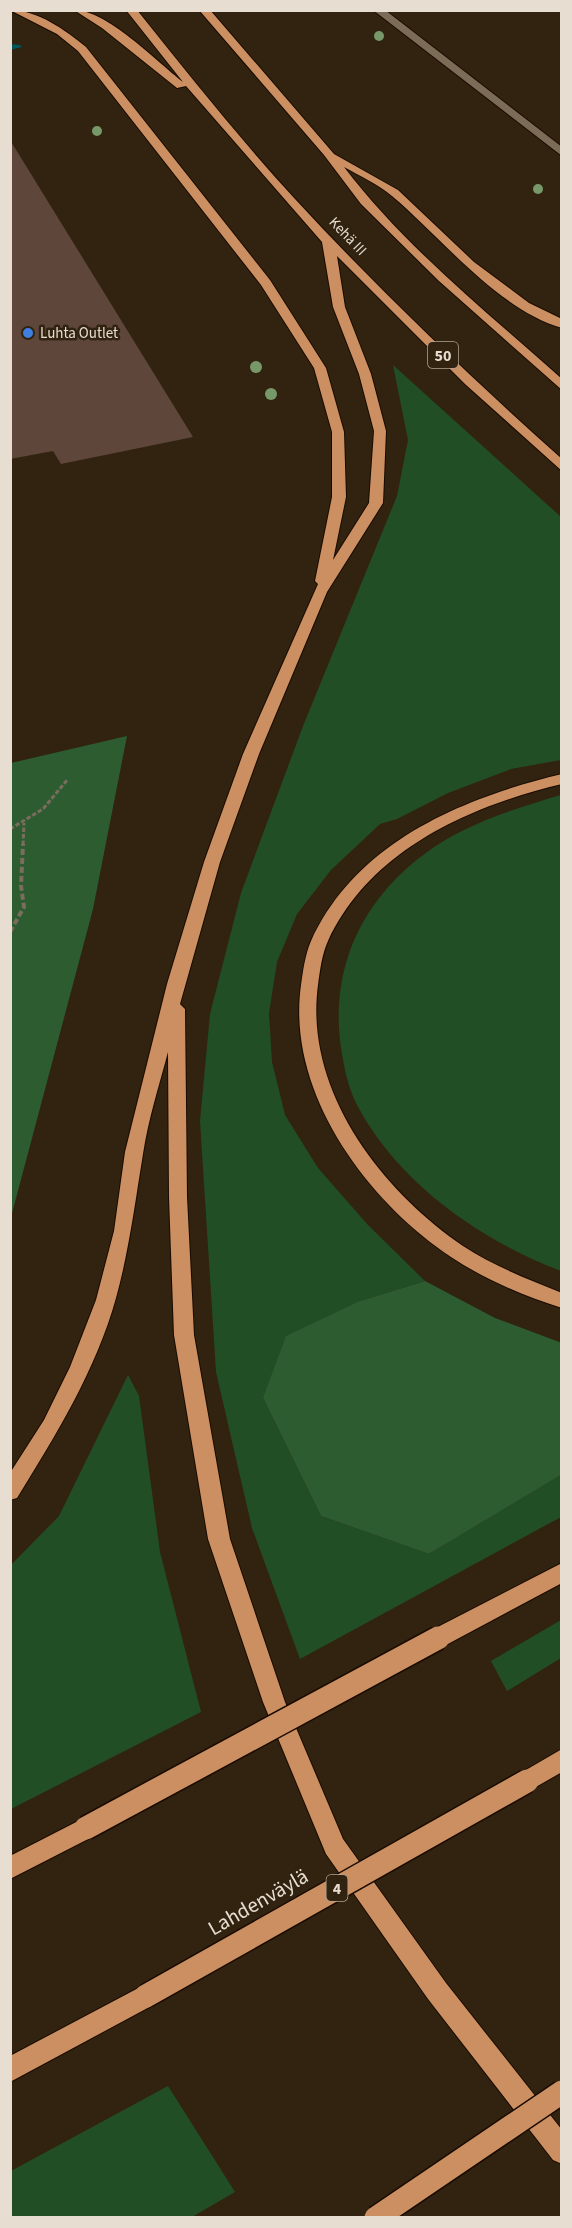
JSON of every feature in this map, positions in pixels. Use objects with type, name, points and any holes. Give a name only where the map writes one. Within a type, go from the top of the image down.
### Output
[{"type":"highway","points":[[14,10],[61,32],[82,49],[266,283],[320,368],[338,432],[339,497],[320,592]]},
{"type":"highway","points":[[79,10],[106,26],[208,108]]},
{"type":"highway","name":"Kehä III","points":[[131,10],[208,108],[328,240],[434,346],[561,466]]},
{"type":"highway","name":"Kehä III","points":[[204,10],[328,153],[365,202],[561,387]]},
{"type":"highway","points":[[328,153],[394,192],[470,264],[525,306],[561,324]]},
{"type":"highway","points":[[10,1492],[52,1425],[80,1367],[106,1300],[123,1231],[134,1152],[176,984],[212,862],[251,754],[320,592],[376,503],[380,431],[365,374],[339,307],[328,240]]},
{"type":"highway","points":[[561,779],[488,797],[431,825],[387,855],[351,890],[320,939],[308,997],[308,1036],[321,1085],[345,1136],[387,1192],[446,1244],[510,1280],[561,1301]]},
{"type":"highway","points":[[176,984],[178,1197],[184,1335],[223,1550],[274,1702],[334,1846],[437,1991],[561,2151]]},
{"type":"highway","points":[[10,1868],[561,1572]]},
{"type":"highway","name":"Lahdenväylä","points":[[10,2070],[527,1781],[561,1759]]},
{"type":"highway","points":[[376,2217],[561,2092]]},
{"type":"lane","points":[[378,10],[561,153]]},
{"type":"path","points":[[10,829],[24,823],[53,800],[68,780]]},
{"type":"path","points":[[10,932],[24,907],[20,889],[24,860],[24,823]]},
{"type":"green space","points":[[393,365],[561,517],[561,760],[511,769],[448,793],[397,819],[380,824],[331,870],[297,914],[277,962],[269,1013],[272,1062],[285,1115],[318,1168],[368,1225],[425,1281],[360,1301],[263,1398],[321,1516],[429,1554],[561,1475],[561,1517],[300,1659],[252,1528],[216,1372],[200,1121],[210,1014],[241,893],[303,726],[397,496],[408,440]]},
{"type":"green space","points":[[127,736],[93,909],[11,1217],[11,763]]},
{"type":"green space","points":[[562,795],[561,1271],[501,1243],[472,1226],[444,1206],[395,1160],[375,1134],[351,1092],[341,1048],[339,1015],[341,984],[360,927],[376,902],[396,879],[420,858],[460,832],[503,814]]},
{"type":"green space","points":[[425,1281],[495,1318],[562,1343],[561,1475],[429,1554],[321,1516],[263,1398],[286,1336],[360,1301]]},
{"type":"green space","points":[[128,1375],[139,1396],[160,1552],[201,1712],[11,1809],[11,1565],[59,1516]]},
{"type":"green space","points":[[561,1620],[561,1658],[507,1691],[491,1661]]},
{"type":"green space","points":[[168,2086],[235,2192],[192,2217],[11,2217],[11,2171]]},
{"type":"building","points":[[10,140],[193,437],[61,464],[53,451],[10,459]]},
{"type":"waterway","points":[[10,47],[17,47]]},
{"type":"place","name":"Luhta Outlet","points":[[28,333]]}]
